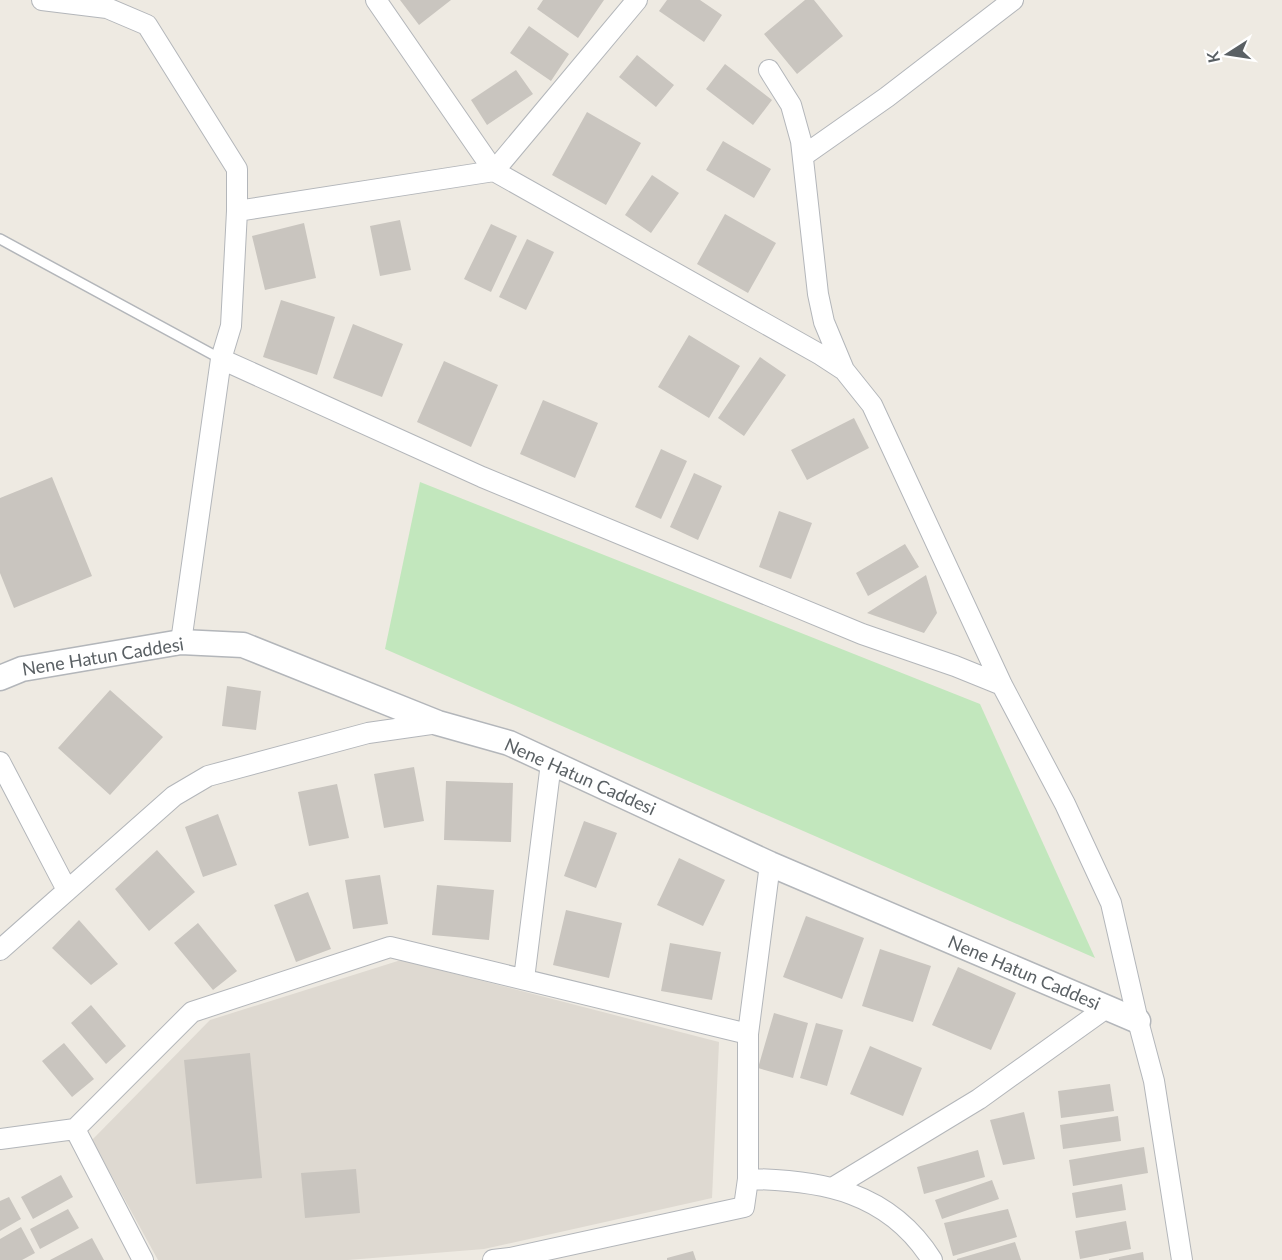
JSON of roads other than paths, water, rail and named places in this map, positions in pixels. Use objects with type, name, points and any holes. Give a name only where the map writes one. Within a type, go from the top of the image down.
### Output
[{"type":"street","points":[[42,0],[107,8],[147,25],[237,169],[231,326],[221,359],[181,642]]},
{"type":"street","points":[[376,0],[494,171],[844,370]]},
{"type":"street","points":[[237,211],[494,171],[637,0]]},
{"type":"street","points":[[802,156],[886,97],[1013,0]]},
{"type":"street","points":[[769,70],[791,105],[802,156],[818,294],[824,322],[844,370],[872,405],[1002,685],[1065,804],[1111,903],[1154,1082],[1182,1260]]},
{"type":"street","points":[[221,359],[482,477],[862,634],[1002,685]]},
{"type":"street","name":"Nene Hatun Caddesi","points":[[0,678],[22,669],[181,642],[243,645],[438,723],[509,743],[770,864],[1138,1021]]},
{"type":"street","points":[[0,950],[174,796],[208,776],[368,733],[438,723]]},
{"type":"street","points":[[0,762],[67,890]]},
{"type":"street","points":[[524,979],[551,763]]},
{"type":"street","points":[[505,1259],[744,1208],[748,1179],[748,1034],[770,864]]},
{"type":"street","points":[[0,1139],[75,1129],[192,1012],[390,947],[748,1034]]},
{"type":"street","points":[[834,1187],[979,1099],[1106,1008]]},
{"type":"street","points":[[75,1129],[143,1260]]},
{"type":"street","points":[[748,1179],[784,1179],[834,1187],[868,1201],[898,1220],[932,1260]]},
{"type":"lane","points":[[0,239],[221,359]]}]
